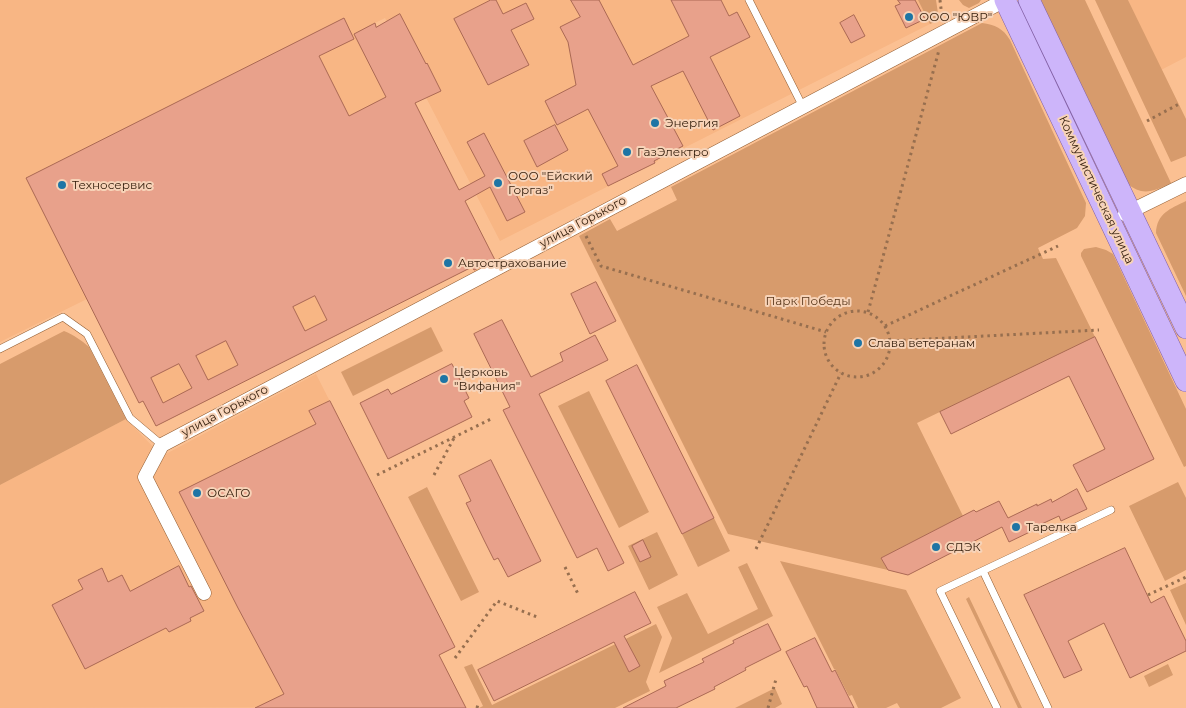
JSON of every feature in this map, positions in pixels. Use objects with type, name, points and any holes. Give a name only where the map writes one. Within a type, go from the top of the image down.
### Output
[{"type":"main road","name":"Коммунистическая улица","points":[[1005,0],[1186,381]]},
{"type":"main road","name":"Коммунистическая улица","points":[[1029,0],[1186,328]]},
{"type":"street","name":"улица Горького","points":[[162,445],[1005,0]]},
{"type":"street","points":[[1110,221],[1186,184]]},
{"type":"street","points":[[162,445],[145,477],[204,593]]},
{"type":"lane","points":[[749,0],[803,107]]},
{"type":"lane","points":[[0,350],[63,318],[86,334],[130,418],[162,445]]},
{"type":"lane","points":[[996,708],[940,591],[1111,510]]},
{"type":"lane","points":[[983,571],[1048,708]]},
{"type":"path","points":[[868,312],[942,41]]},
{"type":"path","points":[[1147,121],[1179,104]]},
{"type":"path","points":[[580,224],[601,266],[826,332]]},
{"type":"path","points":[[885,326],[1058,246]]},
{"type":"path","points":[[859,310],[868,312],[878,318],[885,326],[890,340],[890,351],[886,360],[871,374],[851,376],[841,373],[828,359],[824,341],[826,332],[830,324],[842,314],[859,310]]},
{"type":"path","points":[[890,340],[1099,330]]},
{"type":"path","points":[[756,549],[841,373]]},
{"type":"path","points":[[377,475],[491,419]]},
{"type":"path","points":[[434,475],[454,437]]},
{"type":"path","points":[[565,568],[580,596]]},
{"type":"path","points":[[1148,595],[1186,577]]},
{"type":"path","points":[[455,658],[497,602],[538,617]]},
{"type":"path","points":[[768,708],[776,678]]},
{"type":"shaded area","points":[[0,0],[918,0],[930,24],[684,148],[682,147],[658,159],[658,161],[500,241],[385,18],[375,23],[496,262],[475,273],[472,267],[156,426],[143,401],[139,403],[87,299],[0,342]]},
{"type":"shaded area","points":[[1128,0],[1186,0],[1186,57],[1161,70]]},
{"type":"shaded area","points":[[316,374],[455,647],[439,655],[466,707],[0,708],[0,485],[126,419],[162,456]]},
{"type":"green space","points":[[918,0],[936,0],[939,20],[930,24]]},
{"type":"green space","points":[[959,0],[981,0],[969,8]]},
{"type":"green space","points":[[1040,0],[1085,0],[1171,183],[1154,190],[1143,191],[1127,183]]},
{"type":"green space","points":[[1095,0],[1128,0],[1186,119],[1186,156],[1171,162]]},
{"type":"green space","name":"Парк Победы","points":[[982,23],[998,28],[1010,40],[1086,203],[1085,216],[1077,228],[1038,248],[1043,259],[1056,258],[1095,337],[917,423],[963,516],[881,558],[888,570],[728,534],[579,236],[610,219],[617,231],[677,200],[671,187]]},
{"type":"green space","points":[[1186,201],[1186,296],[1156,233],[1159,221],[1165,212]]},
{"type":"green space","points":[[1096,247],[1113,254],[1186,409],[1186,466],[1184,467],[1081,256],[1084,249]]},
{"type":"green space","points":[[431,327],[443,351],[353,396],[341,372]]},
{"type":"green space","points":[[64,331],[89,347],[126,419],[0,485],[0,364]]},
{"type":"green space","points":[[589,391],[649,512],[619,528],[558,406]]},
{"type":"green space","points":[[1178,482],[1186,498],[1186,570],[1165,581],[1129,506]]},
{"type":"green space","points":[[427,487],[479,592],[461,601],[408,497]]},
{"type":"green space","points":[[714,518],[730,551],[698,567],[682,534]]},
{"type":"green space","points":[[657,532],[678,575],[649,590],[628,546]]},
{"type":"green space","points":[[780,561],[906,590],[961,698],[941,708],[900,708],[897,703],[886,708],[858,708],[852,695],[849,696],[834,669]]},
{"type":"green space","points":[[747,563],[773,616],[659,673],[672,638],[657,607],[687,593],[708,634],[758,609],[738,567]]},
{"type":"green space","points":[[1186,583],[1186,625],[1170,590]]},
{"type":"green space","points":[[969,597],[1022,708],[1018,708],[966,599]]},
{"type":"green space","points":[[656,624],[662,637],[646,682],[650,691],[615,708],[479,708],[483,706],[464,667],[472,664],[492,705]]},
{"type":"green space","points":[[1168,664],[1173,675],[1149,687],[1144,676]]},
{"type":"green space","points":[[775,688],[782,704],[775,708],[735,708]]},
{"type":"building","points":[[491,0],[496,0],[503,14],[526,3],[534,19],[511,30],[529,65],[488,85],[454,19]]},
{"type":"building","points":[[571,0],[599,0],[633,65],[689,36],[671,0],[721,0],[729,16],[737,12],[750,37],[710,57],[740,116],[713,130],[683,71],[651,86],[683,146],[654,161],[655,163],[608,186],[602,174],[618,166],[588,109],[557,125],[545,101],[576,85],[568,42],[560,27],[580,17]]},
{"type":"building","points":[[898,0],[915,0],[925,19],[906,28],[895,6],[900,4]]},
{"type":"building","points":[[400,14],[427,63],[441,91],[415,103],[459,190],[485,176],[467,142],[484,133],[525,212],[507,221],[490,187],[465,201],[495,260],[474,270],[472,267],[156,426],[143,401],[139,403],[26,178],[344,18],[354,39],[319,56],[349,116],[386,97],[354,34],[375,23],[376,27]],"holes":[[[315,296],[327,320],[305,331],[293,307]],[[226,341],[238,365],[208,380],[196,356]],[[179,364],[192,388],[163,403],[151,378]]]},
{"type":"building","points":[[854,15],[865,36],[851,43],[840,23]]},
{"type":"building","points":[[555,125],[568,150],[537,167],[524,141]]},
{"type":"building","points":[[596,282],[616,321],[590,334],[571,294]]},
{"type":"building","points":[[502,320],[531,377],[563,361],[560,353],[595,335],[608,360],[539,394],[624,563],[608,571],[597,548],[577,558],[503,410],[510,407],[474,334]]},
{"type":"building","points":[[1095,337],[1154,459],[1087,492],[1073,465],[1105,449],[1069,376],[951,434],[940,412]]},
{"type":"building","points":[[452,364],[469,398],[464,401],[472,417],[388,459],[360,403],[388,389],[391,394]]},
{"type":"building","points":[[637,365],[714,518],[682,534],[606,381]]},
{"type":"building","points":[[330,401],[455,647],[439,655],[466,708],[255,708],[284,694],[179,492],[316,424],[309,411]]},
{"type":"building","points":[[491,460],[541,561],[508,577],[498,558],[494,560],[466,503],[471,501],[459,476]]},
{"type":"building","points":[[1077,489],[1087,509],[1061,521],[1059,516],[1009,542],[1002,527],[908,575],[888,570],[881,558],[974,510],[976,512],[999,501],[1008,518],[1037,504],[1037,506],[1051,499],[1052,502]]},
{"type":"building","points":[[643,540],[651,557],[640,562],[632,546]]},
{"type":"building","points":[[1125,548],[1151,603],[1164,596],[1186,641],[1186,651],[1130,678],[1104,623],[1068,641],[1082,670],[1064,678],[1024,595]]},
{"type":"building","points":[[179,566],[204,611],[190,618],[191,621],[169,632],[166,628],[85,669],[52,605],[83,589],[78,580],[102,568],[108,582],[122,575],[130,591]]},
{"type":"building","points":[[635,592],[651,623],[624,636],[640,666],[629,672],[614,642],[494,701],[478,670]]},
{"type":"building","points":[[768,624],[781,650],[745,668],[746,670],[714,687],[715,689],[676,708],[623,708],[666,686],[664,681],[704,662],[702,659],[734,643],[733,641]]},
{"type":"building","points":[[815,638],[832,672],[835,670],[854,708],[817,708],[807,686],[804,687],[786,652]]},
{"type":"place","name":"ООО \"ЮВР\"","points":[[909,17]]},
{"type":"place","name":"Энергия","points":[[655,123]]},
{"type":"place","name":"ГазЭлектро","points":[[627,152]]},
{"type":"place","name":"ООО \"Ейский Горгаз\"","points":[[498,183]]},
{"type":"place","name":"Техносервис","points":[[62,185]]},
{"type":"place","name":"Автострахование","points":[[448,263]]},
{"type":"place","name":"Слава ветеранам","points":[[858,343]]},
{"type":"place","name":"Церковь \"Вифания\"","points":[[444,379]]},
{"type":"place","name":"ОСАГО","points":[[197,493]]},
{"type":"place","name":"Тарелка","points":[[1016,527]]},
{"type":"place","name":"СДЭК","points":[[936,547]]}]
